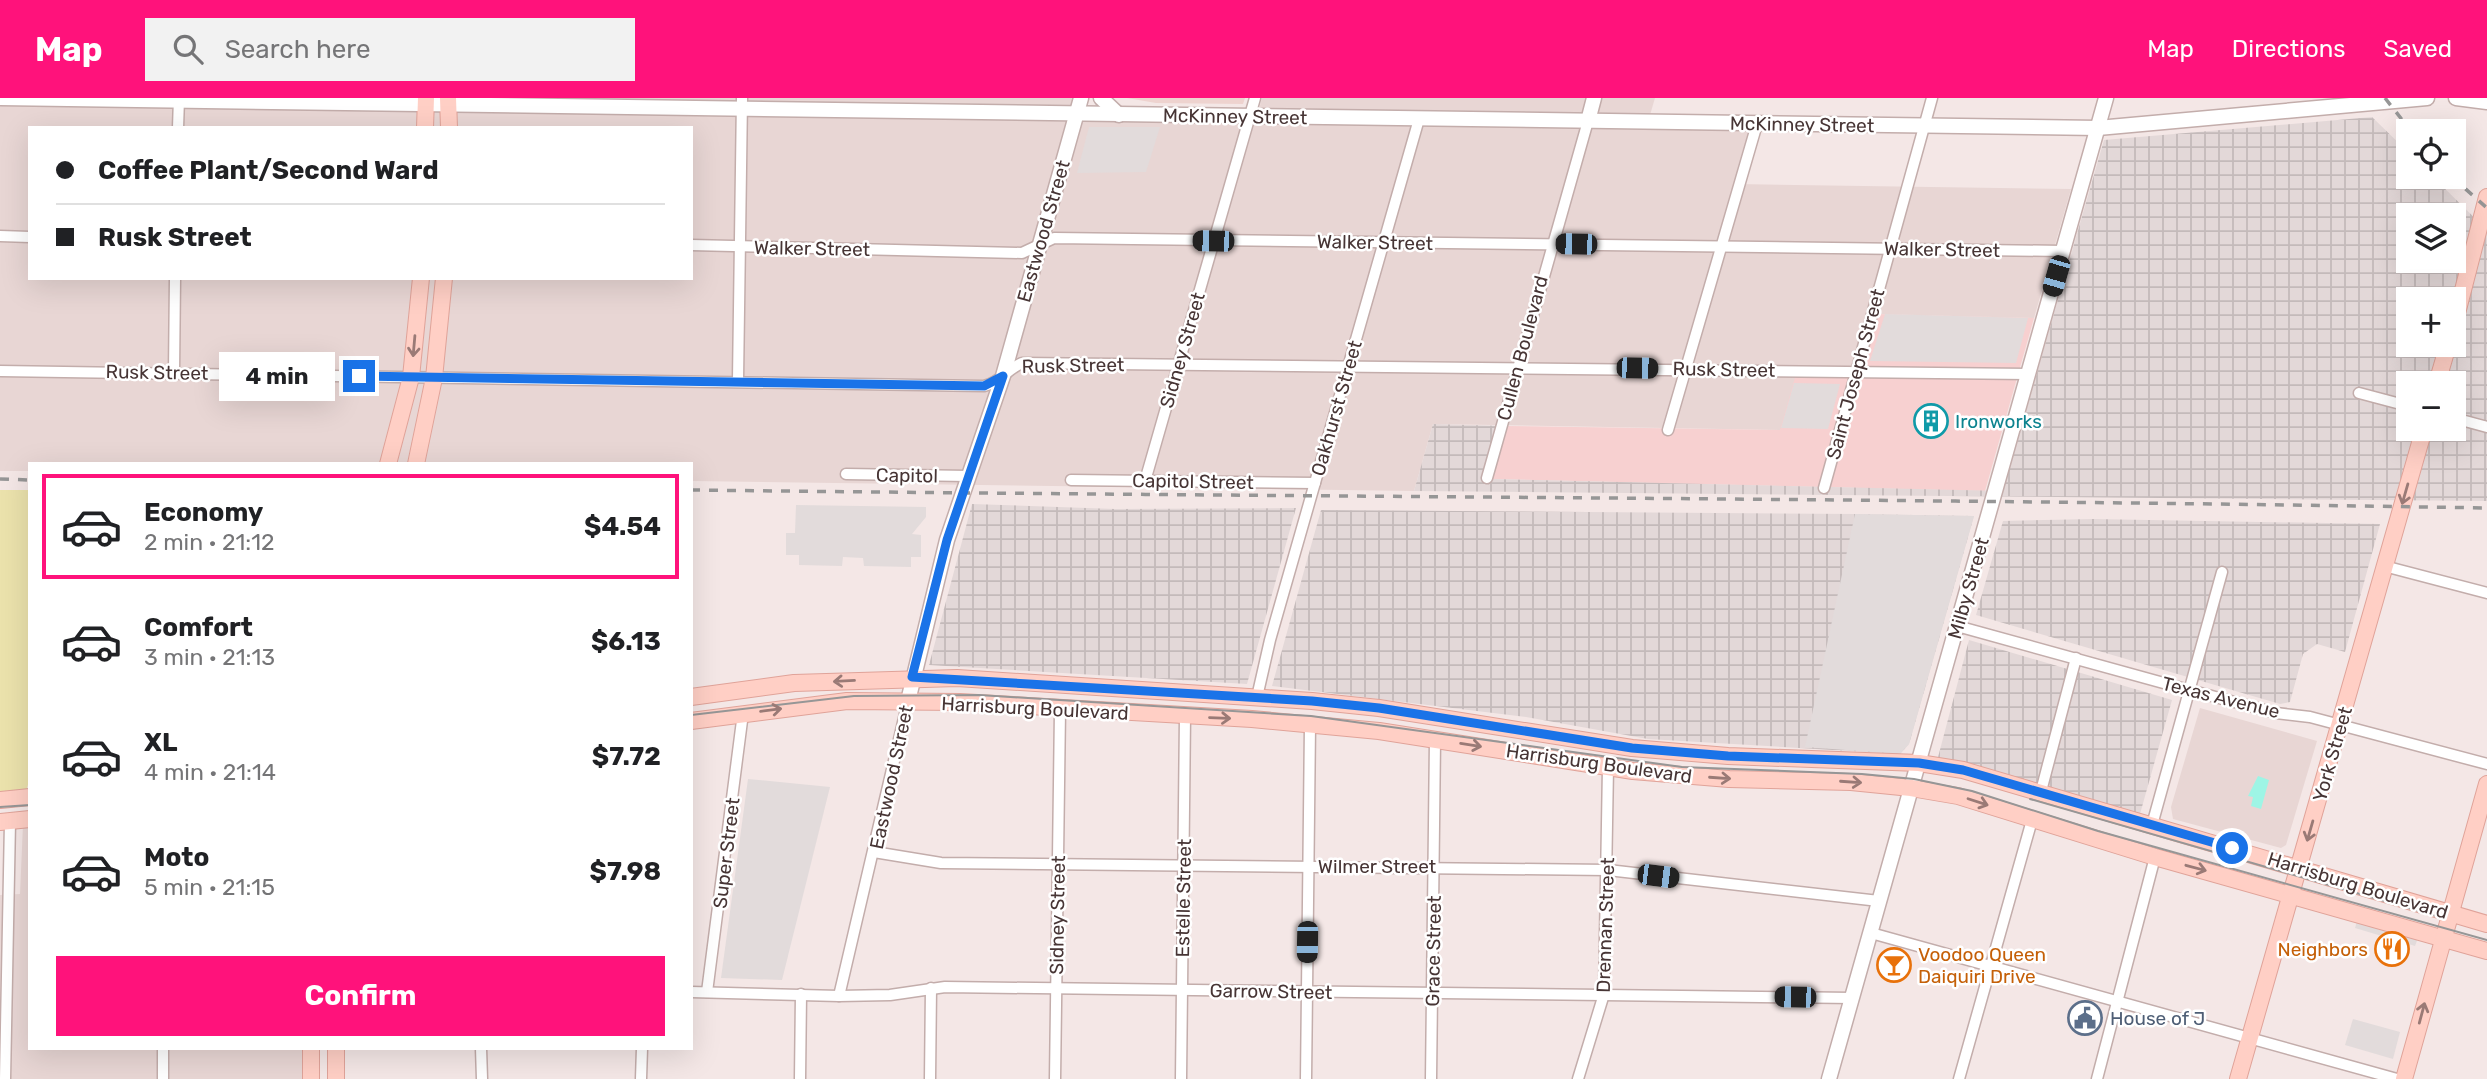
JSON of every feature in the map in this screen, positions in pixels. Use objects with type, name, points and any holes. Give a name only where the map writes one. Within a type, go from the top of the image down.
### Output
[{"type":"main road","points":[[425,126],[426,102]]},
{"type":"main road","points":[[448,102],[449,126]]},
{"type":"main road","points":[[2464,287],[2487,197]]},
{"type":"main road","points":[[389,462],[411,377],[421,280]]},
{"type":"main road","points":[[415,462],[434,378],[444,280]]},
{"type":"main road","name":"York Street","points":[[2238,1079],[2420,441]]},
{"type":"main road","name":"Harrisburg Boulevard","points":[[693,697],[794,683],[912,677],[1257,697],[1379,708],[1632,748],[1728,756],[1919,763],[1963,770],[2487,924]]},
{"type":"main road","name":"Harrisburg Boulevard","points":[[693,721],[847,701],[908,701],[1185,716],[1310,725],[1435,740],[1608,767],[1729,779],[1851,782],[1911,788],[1958,796],[2155,857],[2487,951]]},
{"type":"main road","points":[[2404,1079],[2487,784]]},
{"type":"main road","points":[[0,800],[28,797]]},
{"type":"main road","points":[[5,822],[28,819]]},
{"type":"main road","points":[[311,1050],[311,1074],[336,1074],[336,1050]]},
{"type":"street","name":"Eastwood Street","points":[[839,996],[912,677],[947,540],[1003,376],[1081,98]]},
{"type":"street","points":[[1101,98],[1119,115]]},
{"type":"street","name":"Sidney Street","points":[[1145,481],[1255,98]]},
{"type":"street","name":"Cullen Boulevard","points":[[1486,478],[1594,98]]},
{"type":"street","name":"Saint Joseph Street","points":[[1824,488],[1931,98]]},
{"type":"street","name":"Milby Street","points":[[1829,1079],[2106,98]]},
{"type":"street","name":"McKinney Street","points":[[0,99],[742,104],[1076,115],[2098,128],[2427,98]]},
{"type":"street","points":[[2456,98],[2487,102]]},
{"type":"street","points":[[178,126],[179,99]]},
{"type":"street","points":[[738,380],[742,104]]},
{"type":"street","name":"Oakhurst Street","points":[[1257,697],[1382,242],[1419,119]]},
{"type":"street","points":[[1668,430],[1757,124]]},
{"type":"street","points":[[0,236],[28,237]]},
{"type":"street","name":"Walker Street","points":[[693,245],[1022,253],[1054,238],[2063,251]]},
{"type":"street","points":[[174,373],[175,280]]},
{"type":"street","name":"Rusk Street","points":[[0,370],[984,386],[1022,362],[2028,374]]},
{"type":"street","points":[[2359,393],[2396,403]]},
{"type":"street","points":[[2466,421],[2487,427]]},
{"type":"street","name":"Capitol","points":[[846,474],[968,476]]},
{"type":"street","name":"Capitol Street","points":[[1072,480],[1315,483]]},
{"type":"street","points":[[2384,566],[2487,593]]},
{"type":"street","points":[[2152,825],[2222,572]]},
{"type":"street","name":"Texas Avenue","points":[[1957,626],[2189,690],[2341,725],[2487,764]]},
{"type":"street","points":[[2040,794],[2076,658]]},
{"type":"street","name":"Sidney Street","points":[[1055,1079],[1059,710]]},
{"type":"street","name":"Super Street","points":[[708,992],[743,713]]},
{"type":"street","name":"Estelle Street","points":[[1181,1079],[1185,716]]},
{"type":"street","points":[[1306,1079],[1310,725]]},
{"type":"street","name":"Grace Street","points":[[1431,1079],[1435,740]]},
{"type":"street","name":"Drennan Street","points":[[1578,1079],[1604,994],[1608,767]]},
{"type":"street","points":[[1959,1079],[2032,820]]},
{"type":"street","points":[[5,822],[5,1079]]},
{"type":"street","name":"Wilmer Street","points":[[874,852],[941,863],[1183,863],[1608,870],[1880,901]]},
{"type":"street","points":[[2097,1079],[2155,857]]},
{"type":"street","points":[[1871,933],[2397,1079]]},
{"type":"street","points":[[930,1079],[931,988]]},
{"type":"street","name":"Garrow Street","points":[[693,992],[839,996],[890,995],[931,988],[1056,988],[1852,998]]},
{"type":"street","points":[[800,1079],[801,994]]},
{"type":"street","points":[[163,1050],[163,1079]]},
{"type":"street","points":[[481,1050],[482,1079]]},
{"type":"street","points":[[641,1079],[642,1050]]},
{"type":"shaded area","points":[[0,98],[1077,98],[1086,121],[1751,130],[1736,184],[2071,189],[2034,318],[1875,314],[1858,377],[1780,430],[1433,424],[1414,491],[693,481],[693,462],[28,462],[28,471],[0,471]]},
{"type":"shaded area","points":[[1127,98],[1245,98],[1243,104],[1156,103]]},
{"type":"shaded area","points":[[1262,98],[1655,98],[1650,115],[1259,109]]},
{"type":"shaded area","points":[[2372,117],[2396,140],[2396,189],[2445,189],[2459,203],[2396,203],[2396,273],[2466,273],[2466,209],[2487,230],[2487,501],[1414,491],[1433,424],[1505,426],[1490,479],[2003,491],[2104,140]]},
{"type":"shaded area","points":[[1089,127],[1160,127],[1146,172],[1077,173]]},
{"type":"shaded area","points":[[1875,314],[2034,318],[1985,491],[1490,479],[1505,426],[1780,430],[1796,374],[1858,376]]},
{"type":"shaded area","points":[[1885,314],[2028,318],[2016,363],[1870,361]]},
{"type":"shaded area","points":[[1794,383],[1840,384],[1828,429],[1781,428]]},
{"type":"shaded area","points":[[0,490],[28,490],[28,784],[26,792],[0,792]]},
{"type":"shaded area","points":[[972,504],[1115,509],[1296,508],[1247,684],[929,665]]},
{"type":"shaded area","points":[[796,505],[926,507],[926,517],[912,534],[921,535],[921,557],[911,557],[911,567],[864,566],[863,558],[843,557],[842,566],[799,565],[799,555],[786,555],[786,533],[795,533]]},
{"type":"shaded area","points":[[1321,510],[1974,516],[1909,744],[1900,754],[1648,739],[1526,717],[1272,686]]},
{"type":"shaded area","points":[[1855,514],[1974,516],[1909,744],[1900,754],[1805,747]]},
{"type":"shaded area","points":[[2093,519],[2380,524],[2345,652],[2317,644],[2303,654],[2290,702],[2280,704],[1976,615],[2003,521]]},
{"type":"shaded area","points":[[1969,640],[2172,700],[2140,814],[1937,761]]},
{"type":"shaded area","points":[[2200,708],[2317,741],[2286,845],[2281,848],[2173,819],[2171,807]]},
{"type":"shaded area","points":[[2258,776],[2269,780],[2261,809],[2251,806],[2253,797],[2248,796]]},
{"type":"shaded area","points":[[748,779],[830,787],[782,980],[721,978]]},
{"type":"shaded area","points":[[23,825],[28,825],[28,1050],[302,1050],[302,1079],[0,1079],[0,895],[20,894]]},
{"type":"shaded area","points":[[2357,921],[2418,938],[2415,946],[2355,928]]},
{"type":"shaded area","points":[[2353,1019],[2400,1032],[2393,1059],[2345,1045]]},
{"type":"tram line","points":[[693,715],[854,696],[979,695],[1311,716],[1682,767],[1862,774],[1914,779],[1972,791],[2098,831],[2487,940]]},
{"type":"tram line","points":[[2030,799],[2440,917]]},
{"type":"tram line","points":[[0,807],[28,805]]},
{"type":"railway","points":[[2385,98],[2402,119]]},
{"type":"railway","points":[[2466,189],[2487,208]]},
{"type":"railway","points":[[0,479],[28,480]]},
{"type":"railway","points":[[693,490],[2487,508]]},
{"type":"place","name":"Ironworks","points":[[1931,421]]},
{"type":"place","name":"Neighbors","points":[[2392,949]]},
{"type":"place","name":"Voodoo Queen Daiquiri Drive","points":[[1894,965]]},
{"type":"place","name":"House of J","points":[[2085,1018]]},
{"type":"route","points":[[359,376],[984,386],[992,385],[1003,376],[947,540],[912,677],[1312,701],[1379,708],[1632,748],[1728,756],[1919,763],[1963,770],[2232,848]]}]
